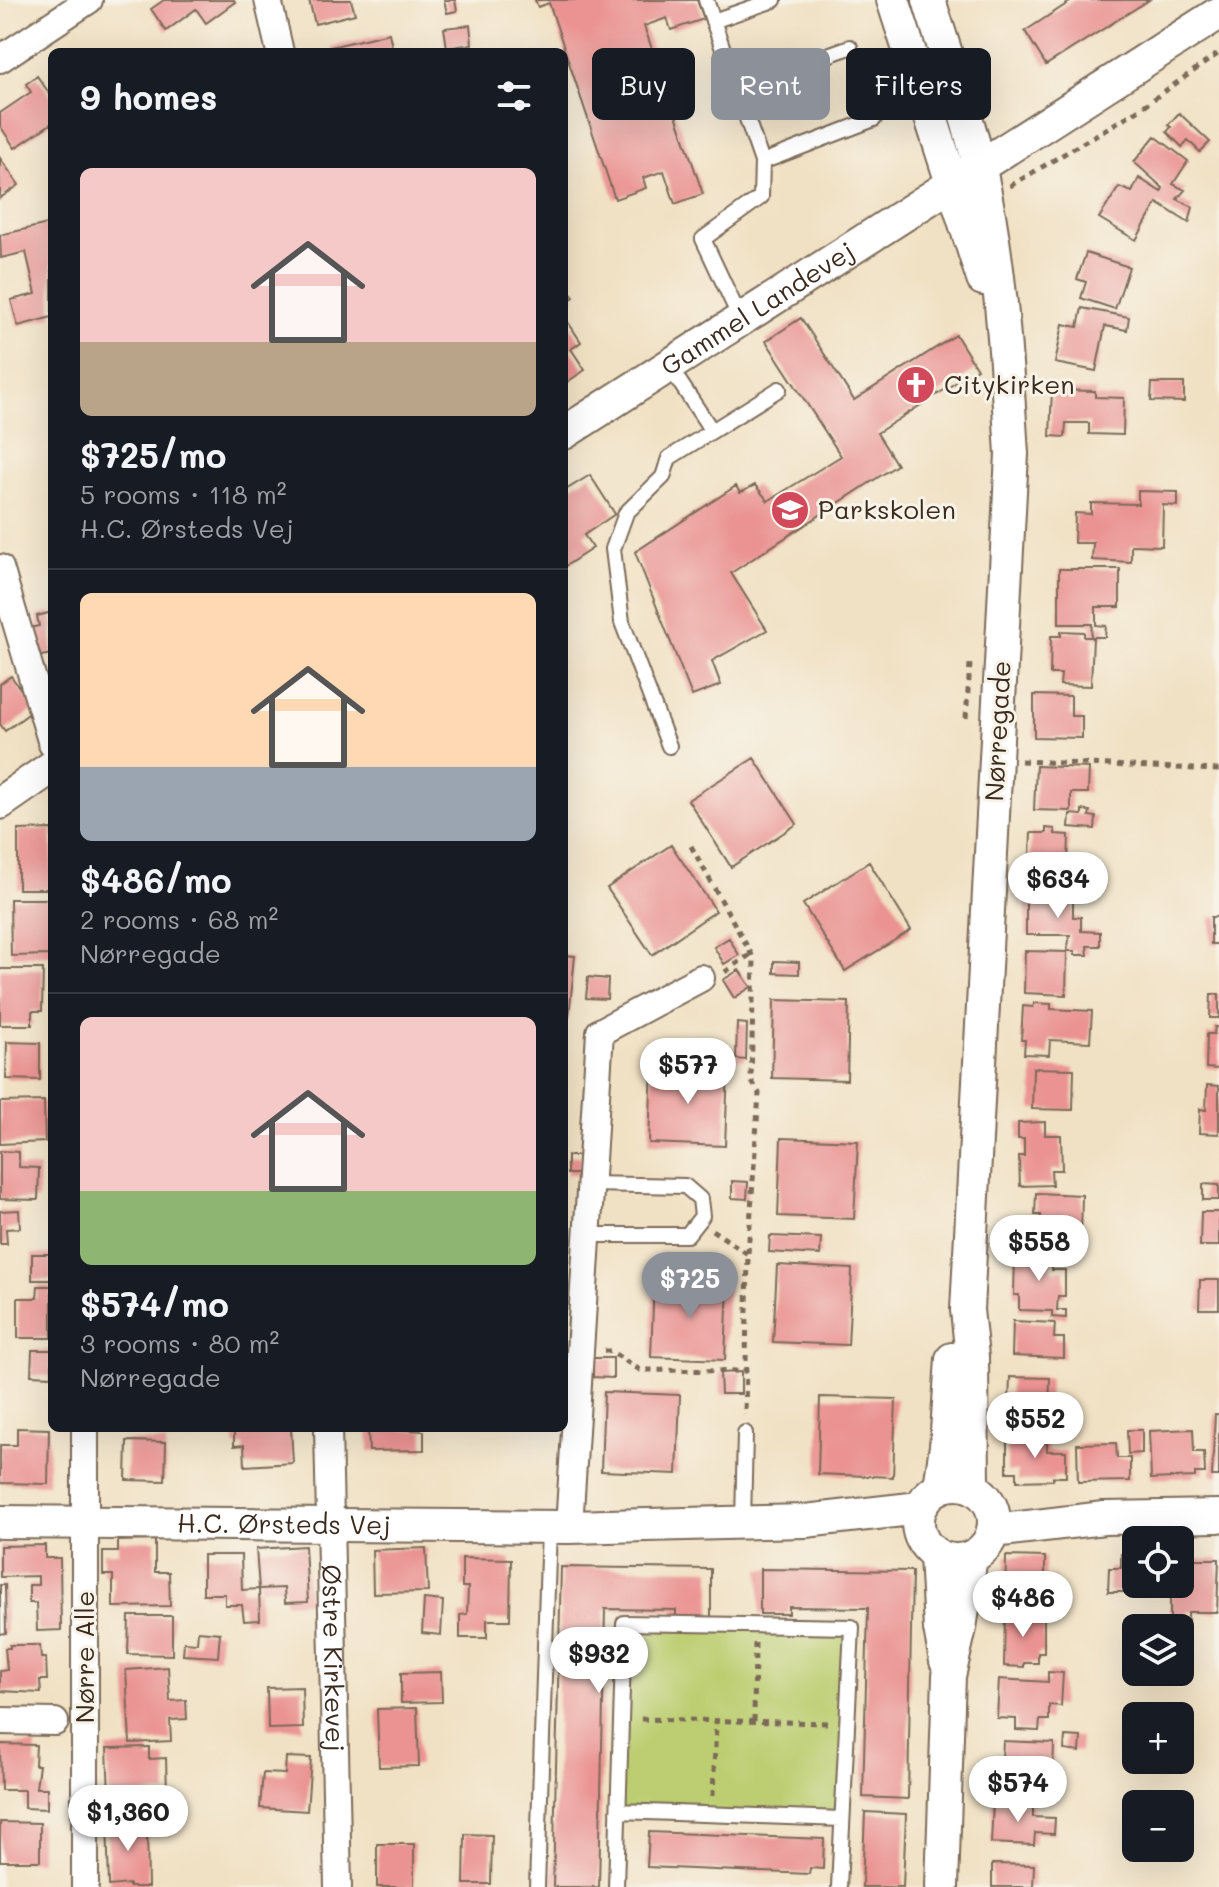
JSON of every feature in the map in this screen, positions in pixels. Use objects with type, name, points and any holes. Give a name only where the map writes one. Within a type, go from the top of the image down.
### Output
[{"type":"street","points":[[0,59],[89,0]]},
{"type":"street","points":[[268,0],[279,48]]},
{"type":"street","name":"Nørregade","points":[[893,0],[951,186],[1006,345]]},
{"type":"street","name":"Nørregade","points":[[929,0],[980,168],[1006,345],[1012,454],[967,1310],[986,1508]]},
{"type":"street","name":"Gammel Landevej","points":[[568,430],[1219,13]]},
{"type":"street","points":[[0,568],[48,730]]},
{"type":"street","points":[[0,803],[48,770]]},
{"type":"street","points":[[559,1527],[581,1348],[600,1032],[701,978]]},
{"type":"street","name":"Nørregade","points":[[949,1676],[940,1629],[929,1520],[946,1446],[953,1357],[967,1310]]},
{"type":"street","name":"Nørre Alle","points":[[85,1432],[85,1887]]},
{"type":"street","name":"Østre Kirkevej","points":[[328,1432],[338,1887]]},
{"type":"street","points":[[986,1508],[981,1551],[971,1557],[953,1560],[929,1520],[962,1484],[986,1508],[1104,1518],[1219,1516]]},
{"type":"street","name":"H.C. Ørsteds Vej","points":[[0,1522],[559,1527],[929,1520]]},
{"type":"street","name":"Nørregade","points":[[942,1887],[949,1676],[971,1557]]},
{"type":"street","name":"Nørre Alle","points":[[0,1721],[55,1722]]},
{"type":"lane","points":[[706,0],[722,48]]},
{"type":"lane","points":[[713,21],[774,0]]},
{"type":"lane","points":[[830,54],[850,47]]},
{"type":"lane","points":[[741,320],[703,239],[761,197],[762,162],[747,120]]},
{"type":"lane","points":[[762,162],[871,120]]},
{"type":"lane","points":[[669,366],[712,431]]},
{"type":"lane","points":[[669,746],[622,622],[613,549],[626,513],[663,477],[669,458],[779,389]]},
{"type":"lane","points":[[588,1235],[687,1235],[702,1216],[700,1199],[685,1186],[591,1184]]},
{"type":"lane","points":[[743,1522],[745,1433]]},
{"type":"lane","points":[[537,1887],[559,1527]]},
{"type":"lane","points":[[616,1887],[624,1623],[852,1627],[839,1887]]},
{"type":"lane","points":[[618,1811],[842,1819]]},
{"type":"path","points":[[966,727],[970,661]]},
{"type":"path","points":[[1008,760],[1219,770]]},
{"type":"path","points":[[691,846],[754,959],[751,1080],[759,1093],[748,1254],[745,1433]]},
{"type":"path","points":[[698,1220],[748,1254]]},
{"type":"path","points":[[581,1348],[610,1351],[640,1370],[746,1371]]},
{"type":"path","points":[[754,1721],[756,1626]]},
{"type":"path","points":[[621,1719],[848,1723]]},
{"type":"path","points":[[713,1814],[716,1721]]},
{"type":"green space","points":[[624,1623],[852,1627],[842,1819],[618,1811]]},
{"type":"building","points":[[164,0],[235,2],[206,23],[196,9],[166,31],[151,9]]},
{"type":"building","points":[[309,0],[351,0],[355,14],[315,24]]},
{"type":"building","points":[[444,0],[455,0],[457,11],[447,13]]},
{"type":"building","points":[[535,0],[697,0],[704,19],[671,30],[667,18],[644,26],[652,48],[592,48],[592,120],[678,120],[703,194],[675,204],[664,171],[643,178],[646,188],[615,199],[568,59],[568,48],[564,48],[549,3],[538,7]]},
{"type":"building","points":[[1073,0],[1149,0],[1046,65],[1025,31]]},
{"type":"building","points":[[470,25],[472,44],[447,48],[444,28]]},
{"type":"building","points":[[389,33],[392,48],[331,48]]},
{"type":"building","points":[[37,76],[48,91],[48,126],[15,148],[0,126],[0,113],[31,92],[26,84]]},
{"type":"building","points":[[1179,113],[1210,142],[1200,152],[1188,140],[1182,147],[1167,132],[1171,127],[1168,125]]},
{"type":"building","points":[[1155,136],[1188,161],[1173,184],[1185,190],[1177,199],[1193,207],[1189,223],[1157,203],[1136,240],[1099,218],[1119,187],[1132,192],[1139,178],[1161,192],[1163,188],[1134,162]]},
{"type":"building","points":[[0,158],[19,185],[0,198]]},
{"type":"building","points":[[48,224],[48,318],[18,326],[11,300],[36,294],[26,252],[1,258],[0,235]]},
{"type":"building","points":[[1086,253],[1129,267],[1115,309],[1081,298],[1086,282],[1077,279]]},
{"type":"building","points":[[1082,308],[1129,317],[1127,330],[1105,326],[1096,371],[1055,363],[1063,324],[1078,327]]},
{"type":"building","points":[[801,318],[854,400],[956,335],[977,369],[877,433],[897,465],[731,573],[767,630],[712,661],[721,685],[692,696],[635,552],[736,486],[740,493],[755,485],[768,501],[841,456],[766,341]]},
{"type":"building","points":[[568,322],[581,342],[571,349],[585,370],[568,381]]},
{"type":"building","points":[[1152,383],[1184,383],[1184,402],[1151,401]]},
{"type":"building","points":[[1052,390],[1095,391],[1095,397],[1124,398],[1123,435],[1089,434],[1089,423],[1066,423],[1065,437],[1050,436]]},
{"type":"building","points":[[590,475],[615,514],[584,535],[593,548],[568,564],[568,489]]},
{"type":"building","points":[[1138,491],[1178,492],[1178,506],[1163,505],[1162,546],[1131,545],[1131,562],[1092,560],[1093,543],[1074,543],[1075,513],[1091,514],[1091,503],[1138,504]]},
{"type":"building","points":[[1059,569],[1120,569],[1120,607],[1096,607],[1096,625],[1106,626],[1105,637],[1093,637],[1091,686],[1060,685],[1061,674],[1050,674],[1051,636],[1061,636],[1061,631],[1084,632],[1084,637],[1091,637],[1092,624],[1059,624]]},
{"type":"building","points":[[48,613],[48,655],[36,657],[29,628],[39,626],[37,616]]},
{"type":"building","points":[[11,676],[35,709],[5,731],[0,724],[0,684]]},
{"type":"building","points":[[1034,695],[1071,696],[1071,716],[1082,716],[1082,738],[1034,737]]},
{"type":"building","points":[[754,758],[797,824],[731,867],[688,800]]},
{"type":"building","points":[[1036,766],[1089,768],[1088,793],[1071,793],[1071,811],[1034,810]]},
{"type":"building","points":[[1082,810],[1090,811],[1089,816],[1096,817],[1095,829],[1069,827],[1070,814],[1082,815]]},
{"type":"building","points":[[1046,828],[1055,829],[1055,834],[1069,835],[1068,865],[1054,865],[1053,878],[1029,877],[1031,833],[1046,833]]},
{"type":"building","points":[[48,829],[48,889],[18,889],[18,830]]},
{"type":"building","points":[[671,845],[716,911],[652,955],[607,888]]},
{"type":"building","points":[[869,862],[911,930],[845,971],[803,904]]},
{"type":"building","points":[[1078,873],[1087,873],[1087,884],[1078,884]]},
{"type":"building","points":[[1026,891],[1073,891],[1073,917],[1081,917],[1081,931],[1100,932],[1100,946],[1087,946],[1088,955],[1075,955],[1075,951],[1067,951],[1070,935],[1026,935]]},
{"type":"building","points":[[10,899],[48,899],[48,955],[11,956]]},
{"type":"building","points":[[1211,917],[1219,917],[1219,944],[1211,944]]},
{"type":"building","points":[[729,938],[739,955],[724,964],[714,947]]},
{"type":"building","points":[[1025,951],[1067,952],[1066,995],[1024,993]]},
{"type":"building","points":[[568,955],[575,956],[568,1017]]},
{"type":"building","points":[[774,961],[799,962],[799,974],[774,973]]},
{"type":"building","points":[[0,969],[43,969],[42,1011],[32,1011],[32,1025],[0,1025]]},
{"type":"building","points":[[739,970],[751,987],[734,998],[723,980]]},
{"type":"building","points":[[588,977],[608,979],[607,999],[586,998]]},
{"type":"building","points":[[1211,994],[1219,994],[1219,1018],[1210,1018]]},
{"type":"building","points":[[774,1000],[849,1002],[847,1080],[772,1078]]},
{"type":"building","points":[[1034,1003],[1051,1004],[1051,1009],[1092,1011],[1090,1042],[1050,1040],[1049,1055],[1024,1054],[1025,1040],[1021,1040],[1023,1006],[1033,1007]]},
{"type":"building","points":[[737,1023],[747,1024],[746,1060],[736,1059]]},
{"type":"building","points":[[1215,1027],[1219,1027],[1219,1069],[1206,1068],[1207,1034],[1214,1034]]},
{"type":"building","points":[[7,1042],[40,1043],[40,1080],[6,1079]]},
{"type":"building","points":[[652,1065],[728,1068],[725,1146],[649,1143]]},
{"type":"building","points":[[1033,1068],[1074,1069],[1073,1110],[1032,1109]]},
{"type":"building","points":[[1207,1085],[1219,1086],[1219,1134],[1199,1133],[1200,1109],[1206,1110]]},
{"type":"building","points":[[44,1101],[45,1142],[0,1144],[0,1102]]},
{"type":"building","points":[[1045,1122],[1045,1135],[1061,1135],[1062,1170],[1051,1170],[1052,1185],[1020,1186],[1019,1156],[1024,1156],[1024,1139],[1018,1139],[1018,1123]]},
{"type":"building","points":[[781,1138],[858,1141],[854,1219],[778,1216]]},
{"type":"building","points":[[0,1151],[19,1152],[19,1167],[39,1168],[38,1200],[0,1199]]},
{"type":"building","points":[[568,1156],[581,1156],[581,1174],[568,1174]]},
{"type":"building","points":[[732,1181],[748,1182],[747,1199],[732,1198]]},
{"type":"building","points":[[1203,1184],[1219,1185],[1219,1200],[1203,1200]]},
{"type":"building","points":[[1036,1193],[1082,1195],[1081,1238],[1041,1237],[1041,1215],[1035,1215]]},
{"type":"building","points":[[19,1210],[20,1228],[6,1229],[7,1244],[0,1244],[0,1211]]},
{"type":"building","points":[[1201,1212],[1219,1212],[1219,1246],[1200,1246]]},
{"type":"building","points":[[770,1236],[821,1238],[820,1255],[769,1252]]},
{"type":"building","points":[[1015,1253],[1052,1253],[1052,1270],[1065,1270],[1065,1296],[1058,1296],[1057,1310],[1066,1310],[1066,1318],[1052,1317],[1052,1311],[1019,1310],[1019,1295],[1014,1295]]},
{"type":"building","points":[[32,1254],[48,1254],[48,1280],[32,1280]]},
{"type":"building","points":[[777,1265],[852,1269],[848,1345],[773,1342]]},
{"type":"building","points":[[654,1280],[728,1283],[725,1360],[651,1357]]},
{"type":"building","points":[[1200,1280],[1219,1280],[1219,1309],[1199,1309]]},
{"type":"building","points":[[38,1286],[48,1286],[48,1338],[18,1338],[18,1298],[37,1298]]},
{"type":"building","points":[[1013,1321],[1055,1323],[1054,1338],[1064,1338],[1064,1358],[1012,1356]]},
{"type":"building","points":[[32,1350],[48,1350],[48,1376],[31,1375]]},
{"type":"building","points":[[593,1358],[613,1358],[613,1378],[593,1377]]},
{"type":"building","points":[[741,1372],[741,1394],[721,1394],[720,1373]]},
{"type":"building","points":[[1010,1377],[1050,1378],[1049,1414],[1034,1413],[1033,1431],[1008,1431]]},
{"type":"building","points":[[604,1392],[680,1395],[677,1474],[601,1471]]},
{"type":"building","points":[[820,1397],[896,1399],[893,1477],[818,1474]]},
{"type":"building","points":[[1215,1414],[1219,1414],[1219,1476],[1212,1476]]},
{"type":"building","points":[[17,1428],[48,1429],[48,1484],[0,1483],[0,1445],[17,1445]]},
{"type":"building","points":[[1193,1429],[1194,1452],[1204,1452],[1205,1473],[1195,1473],[1195,1477],[1151,1479],[1149,1431]]},
{"type":"building","points":[[1127,1430],[1142,1430],[1142,1453],[1128,1454]]},
{"type":"building","points":[[234,1432],[291,1432],[293,1463],[245,1466],[244,1445],[234,1446]]},
{"type":"building","points":[[368,1432],[424,1432],[424,1450],[369,1451]]},
{"type":"building","points":[[1007,1438],[1047,1438],[1047,1451],[1066,1451],[1066,1477],[1017,1481],[1017,1472],[1007,1472]]},
{"type":"building","points":[[127,1441],[166,1442],[165,1481],[126,1480]]},
{"type":"building","points":[[1116,1443],[1117,1458],[1130,1458],[1130,1481],[1078,1482],[1077,1444]]},
{"type":"building","points":[[155,1540],[155,1572],[169,1572],[170,1606],[113,1607],[113,1575],[103,1575],[103,1552],[118,1552],[118,1541]]},
{"type":"building","points":[[45,1545],[45,1558],[60,1558],[61,1630],[37,1631],[36,1603],[29,1603],[29,1585],[38,1585],[38,1576],[0,1577],[0,1546]]},
{"type":"building","points":[[305,1546],[308,1602],[285,1603],[284,1588],[259,1589],[256,1549]]},
{"type":"building","points":[[426,1548],[428,1592],[373,1593],[372,1550]]},
{"type":"building","points":[[1122,1554],[1122,1592],[1108,1592],[1109,1568],[1121,1568]]},
{"type":"building","points":[[203,1555],[241,1555],[242,1590],[259,1589],[260,1620],[244,1621],[242,1605],[225,1605],[225,1594],[203,1594]]},
{"type":"building","points":[[1006,1556],[1045,1557],[1045,1577],[1055,1577],[1055,1603],[1005,1602]]},
{"type":"building","points":[[462,1558],[511,1559],[510,1620],[487,1620],[487,1638],[460,1638],[460,1615],[467,1614],[468,1587],[462,1587]]},
{"type":"building","points":[[1194,1559],[1219,1559],[1217,1612],[1170,1614],[1170,1598],[1194,1598]]},
{"type":"building","points":[[561,1567],[711,1569],[711,1618],[676,1617],[676,1610],[605,1609],[599,1887],[553,1887]]},
{"type":"building","points":[[760,1569],[912,1571],[908,1799],[863,1797],[868,1608],[789,1607],[789,1614],[760,1614]]},
{"type":"building","points":[[0,1585],[5,1585],[6,1633],[0,1634]]},
{"type":"building","points":[[424,1599],[443,1601],[441,1635],[422,1633]]},
{"type":"building","points":[[1005,1614],[1044,1615],[1044,1653],[1038,1653],[1038,1663],[1024,1663],[1024,1667],[1004,1666]]},
{"type":"building","points":[[129,1616],[172,1616],[172,1655],[128,1654]]},
{"type":"building","points":[[198,1631],[220,1633],[218,1657],[183,1655],[184,1642],[197,1643]]},
{"type":"building","points":[[10,1645],[40,1645],[41,1658],[46,1658],[47,1680],[40,1680],[41,1693],[0,1691],[0,1671],[7,1670],[5,1648],[10,1648]]},
{"type":"building","points":[[168,1667],[170,1701],[186,1700],[187,1719],[170,1720],[171,1741],[130,1743],[126,1670]]},
{"type":"building","points":[[441,1672],[442,1702],[401,1703],[401,1673]]},
{"type":"building","points":[[1048,1672],[1063,1673],[1061,1706],[1049,1705],[1049,1720],[1040,1720],[1039,1731],[1016,1730],[1016,1719],[997,1718],[999,1679],[1048,1682]]},
{"type":"building","points":[[302,1687],[303,1728],[268,1729],[267,1688]]},
{"type":"building","points":[[417,1708],[419,1766],[379,1767],[377,1709]]},
{"type":"building","points":[[1065,1736],[1081,1737],[1080,1752],[1064,1750]]},
{"type":"building","points":[[1003,1741],[1054,1743],[1053,1774],[1059,1774],[1058,1794],[1030,1793],[1030,1786],[993,1784],[994,1759],[1002,1759]]},
{"type":"building","points":[[0,1744],[36,1745],[35,1765],[39,1765],[36,1788],[47,1788],[47,1809],[24,1808],[24,1790],[1,1790]]},
{"type":"building","points":[[149,1747],[149,1759],[166,1758],[167,1793],[109,1795],[107,1748]]},
{"type":"building","points":[[286,1757],[311,1758],[307,1811],[260,1808],[263,1773],[285,1774]]},
{"type":"building","points":[[993,1802],[1033,1804],[1033,1817],[1055,1818],[1054,1834],[1035,1833],[1034,1845],[991,1843]]},
{"type":"building","points":[[865,1812],[906,1814],[903,1887],[862,1887]]},
{"type":"building","points":[[107,1820],[147,1821],[148,1887],[129,1887],[129,1884],[109,1886]]},
{"type":"building","points":[[0,1822],[40,1823],[40,1861],[0,1861]]},
{"type":"building","points":[[649,1832],[824,1839],[823,1869],[810,1868],[809,1874],[647,1867]]},
{"type":"building","points":[[465,1834],[492,1835],[491,1884],[464,1884]]},
{"type":"building","points":[[377,1844],[414,1844],[414,1887],[377,1887]]},
{"type":"building","points":[[992,1864],[1034,1865],[1033,1887],[992,1887]]},
{"type":"place","name":"Citykirken","points":[[916,385]]},
{"type":"place","name":"Parkskolen","points":[[790,510]]}]
